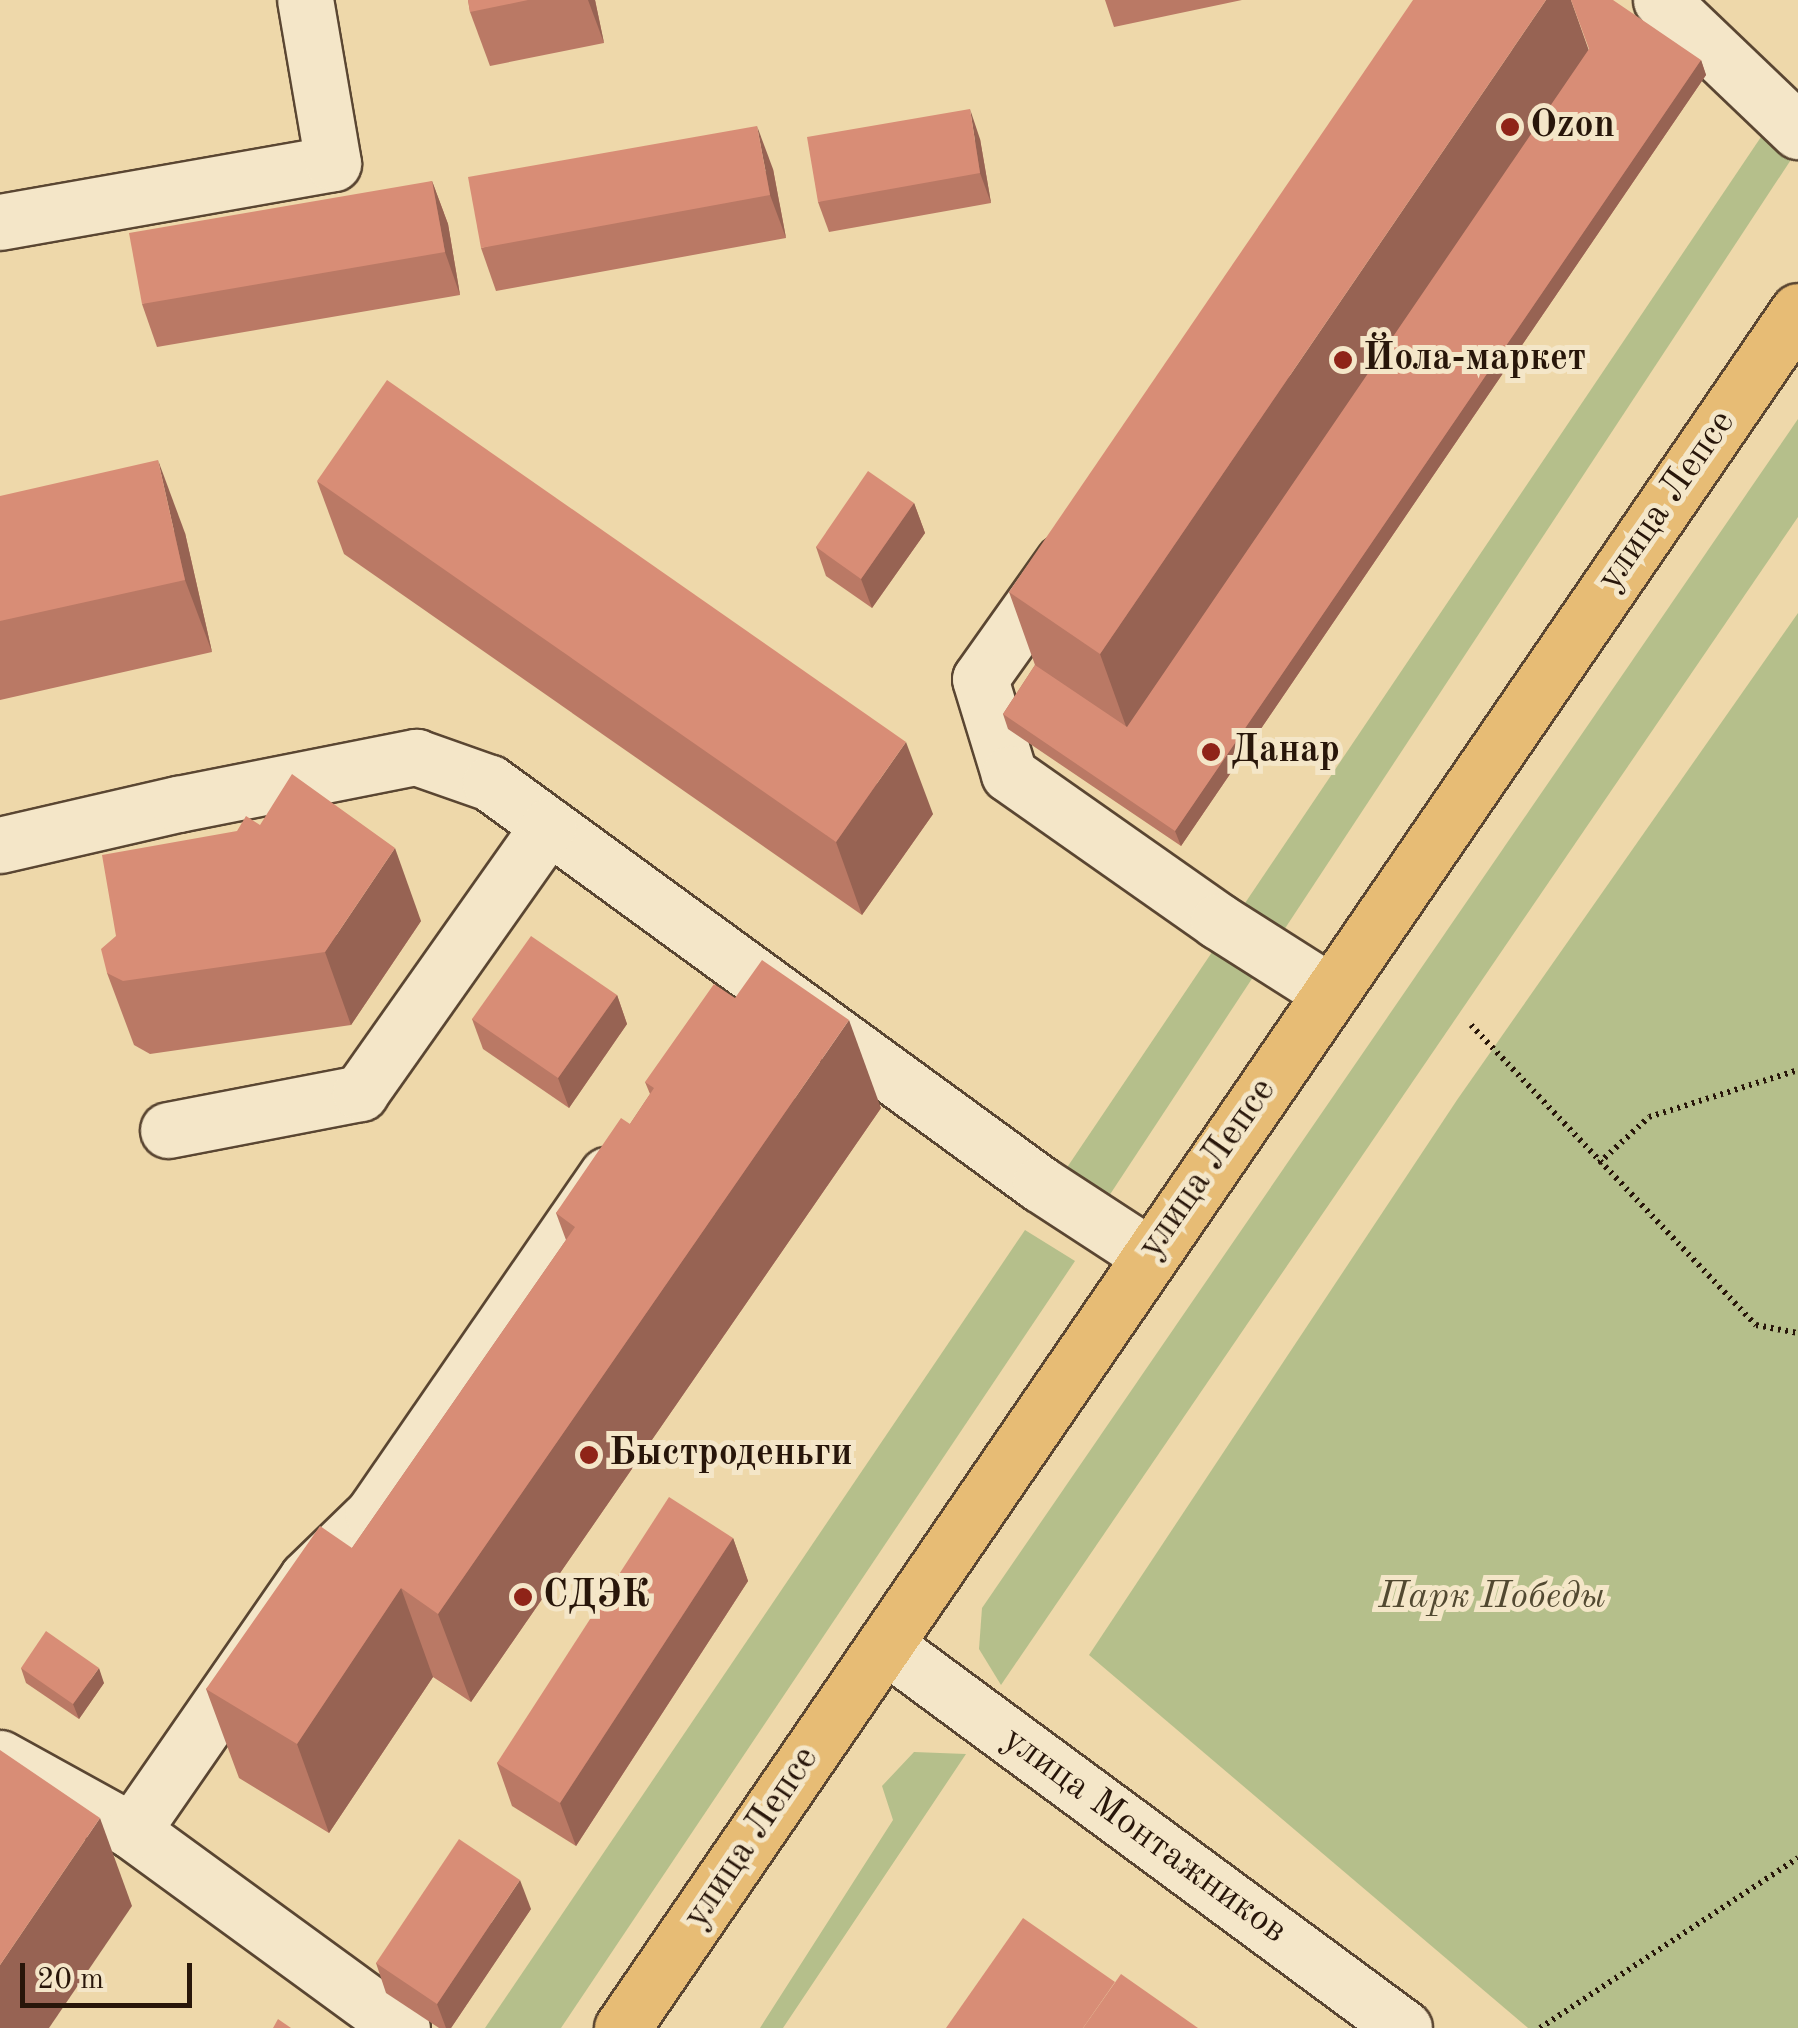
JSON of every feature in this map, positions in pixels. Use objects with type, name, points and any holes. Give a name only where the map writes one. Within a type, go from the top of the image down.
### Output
[{"type":"main road","name":"улица Лепсе","points":[[622,2028],[1798,311]]},
{"type":"street","points":[[0,222],[333,163],[305,0]]},
{"type":"street","points":[[1661,0],[1798,132]]},
{"type":"street","points":[[1095,517],[980,679],[1009,774],[1218,921],[1330,992]]},
{"type":"street","points":[[0,845],[178,804],[416,757],[490,783],[1040,1184],[1149,1254]]},
{"type":"street","points":[[168,1130],[360,1093],[548,826]]},
{"type":"street","points":[[715,1019],[748,972]]},
{"type":"street","points":[[132,1831],[307,1578],[372,1514],[638,1131]]},
{"type":"street","name":"улица Монтажников","points":[[884,1645],[1404,2028]]},
{"type":"street","points":[[0,1758],[132,1831],[402,2028]]},
{"type":"path","points":[[1471,1025],[1756,1325],[1798,1333]]},
{"type":"path","points":[[1598,1163],[1649,1116],[1798,1070]]},
{"type":"path","points":[[1540,2028],[1798,1858]]},
{"type":"green space","points":[[1794,88],[1798,149],[1107,1199],[1066,1169]]},
{"type":"green space","points":[[1798,419],[1798,517],[1001,1685],[979,1649],[982,1608]]},
{"type":"green space","name":"Парк Победы","points":[[1798,613],[1798,2028],[1528,2028],[1089,1655],[1457,1100]]},
{"type":"green space","points":[[1025,1230],[1075,1261],[561,2028],[485,2028]]},
{"type":"green space","points":[[914,1752],[966,1754],[783,2028],[760,2028],[893,1820],[882,1786]]},
{"type":"building","points":[[468,0],[528,0],[470,12]]},
{"type":"building","points":[[1413,0],[1546,0],[1100,654],[1009,592]]},
{"type":"building","points":[[1571,0],[1613,0],[1701,60],[1175,831],[1003,714],[1035,665],[1127,727],[1589,49]]},
{"type":"building","points":[[970,109],[980,173],[818,202],[807,137]]},
{"type":"building","points":[[757,126],[770,195],[481,248],[468,177]]},
{"type":"building","points":[[432,181],[445,252],[142,304],[129,233]]},
{"type":"building","points":[[387,380],[906,742],[836,842],[317,481]]},
{"type":"building","points":[[158,460],[185,580],[0,621],[0,496]]},
{"type":"building","points":[[868,471],[914,503],[861,579],[816,547]]},
{"type":"building","points":[[292,774],[395,848],[325,952],[123,981],[107,973],[101,949],[116,936],[102,855],[237,831],[246,816],[260,825]]},
{"type":"building","points":[[531,936],[617,995],[558,1078],[472,1019]]},
{"type":"building","points":[[762,960],[849,1020],[438,1614],[401,1588],[297,1744],[206,1689],[320,1526],[352,1548],[575,1227],[556,1213],[621,1118],[630,1124],[654,1088],[645,1082],[714,984],[735,998]]},
{"type":"building","points":[[669,1497],[733,1538],[560,1803],[497,1763]]},
{"type":"building","points":[[46,1631],[99,1668],[73,1704],[21,1668]]},
{"type":"building","points":[[0,1750],[100,1818],[0,1965]]},
{"type":"building","points":[[459,1839],[520,1880],[437,2004],[376,1963]]},
{"type":"building","points":[[1023,1918],[1115,1982],[1083,2028],[946,2028]]},
{"type":"building","points":[[1121,1974],[1198,2028],[1083,2028]]},
{"type":"building","points":[[278,2019],[291,2028],[273,2028]]},
{"type":"place","name":"Ozon","points":[[1510,127]]},
{"type":"place","name":"Йола-маркет","points":[[1343,360]]},
{"type":"place","name":"Данар","points":[[1211,752]]},
{"type":"place","name":"Быстроденьги","points":[[589,1455]]},
{"type":"place","name":"СДЭК","points":[[523,1597]]}]
